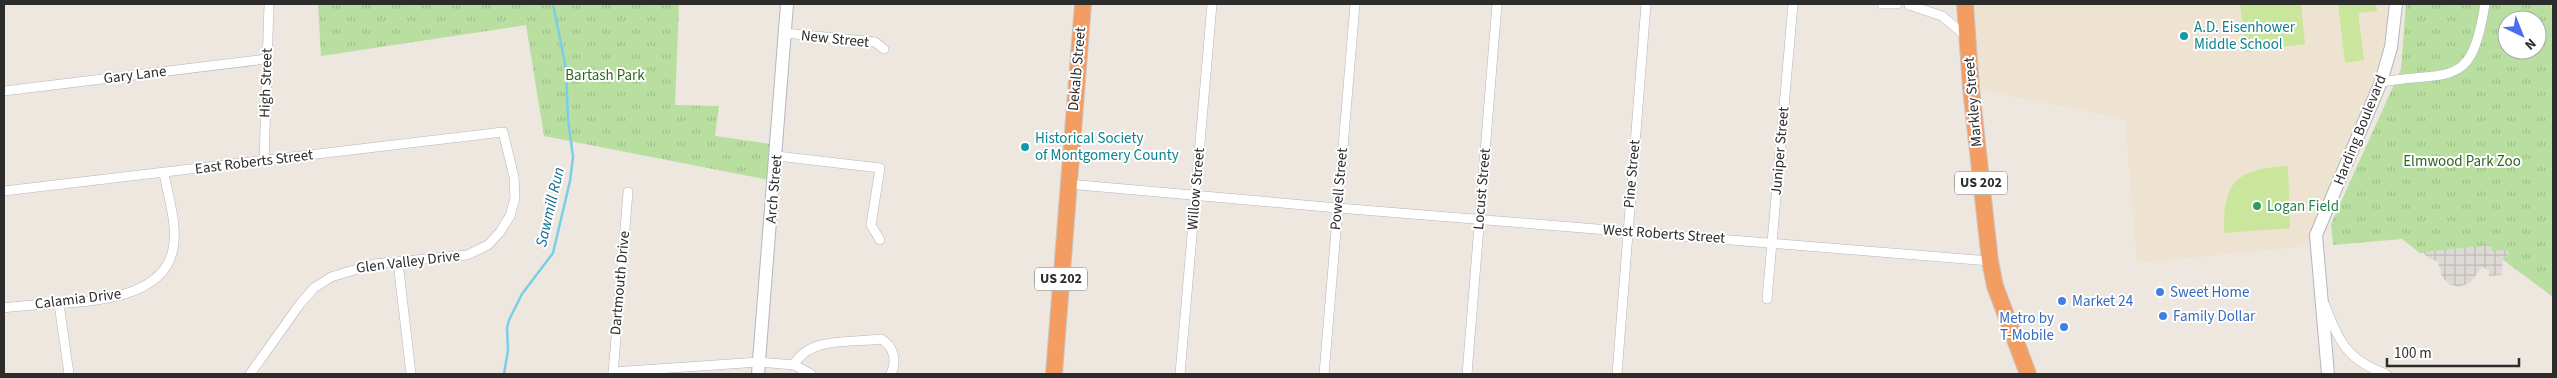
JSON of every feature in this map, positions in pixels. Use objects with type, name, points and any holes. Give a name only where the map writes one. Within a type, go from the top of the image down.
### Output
[{"type":"highway","name":"Dekalb Street","points":[[1054,374],[1082,4]]},
{"type":"highway","name":"Markley Street","points":[[1965,4],[1971,88],[1990,261],[2000,300],[2028,374]]},
{"type":"street","name":"High Street","points":[[264,161],[269,4]]},
{"type":"street","name":"Arch Street","points":[[758,368],[777,156],[787,4]]},
{"type":"street","name":"Willow Street","points":[[1180,374],[1212,4]]},
{"type":"street","name":"Powell Street","points":[[1324,374],[1355,4]]},
{"type":"street","name":"Locust Street","points":[[1467,374],[1497,4]]},
{"type":"street","name":"Pine Street","points":[[1617,374],[1646,4]]},
{"type":"street","name":"Juniper Street","points":[[1767,299],[1792,4]]},
{"type":"street","points":[[1882,4],[1897,4]]},
{"type":"street","points":[[1908,4],[1942,16],[1968,38]]},
{"type":"street","name":"Harding Boulevard","points":[[2386,374],[2358,362],[2348,352],[2334,330],[2320,290],[2316,235],[2381,82],[2391,47],[2396,4]]},
{"type":"street","points":[[2381,82],[2451,74],[2461,68],[2470,58],[2478,42],[2485,4]]},
{"type":"street","name":"New Street","points":[[785,34],[875,42],[884,49]]},
{"type":"street","name":"Gary Lane","points":[[4,91],[267,59]]},
{"type":"street","name":"East Roberts Street","points":[[4,191],[503,132]]},
{"type":"street","name":"Glen Valley Drive","points":[[250,374],[314,288],[331,277],[352,268],[467,255],[488,245],[500,232],[510,216],[515,198],[514,177],[503,132]]},
{"type":"street","points":[[777,156],[880,168],[871,225],[880,240]]},
{"type":"street","name":"Calamia Drive","points":[[4,308],[59,304],[127,293],[146,286],[158,278],[170,260],[174,237],[164,173]]},
{"type":"street","points":[[1068,184],[1338,208]]},
{"type":"street","name":"Dartmouth Drive","points":[[613,373],[628,192]]},
{"type":"street","name":"West Roberts Street","points":[[1338,208],[1990,261]]},
{"type":"street","points":[[398,262],[411,374]]},
{"type":"street","points":[[2320,290],[2328,374]]},
{"type":"street","points":[[59,304],[69,374]]},
{"type":"street","points":[[794,365],[798,356],[816,345],[881,339],[888,343],[894,353],[893,368],[890,374]]},
{"type":"street","points":[[613,373],[794,365],[812,374]]},
{"type":"shaded area","points":[[1962,4],[2396,4],[2391,47],[2317,245],[2137,263],[2125,119],[1971,88]]},
{"type":"shaded area","points":[[2491,245],[2492,251],[2506,250],[2509,252],[2507,258],[2503,258],[2502,275],[2489,276],[2489,270],[2482,267],[2470,283],[2458,287],[2449,284],[2442,277],[2438,262],[2427,257],[2423,252]]},
{"type":"green space","name":"Bartash Park","points":[[318,4],[679,4],[675,105],[719,106],[715,136],[777,145],[774,181],[544,136],[526,25],[321,56]]},
{"type":"green space","points":[[2240,4],[2301,4],[2305,44],[2246,52]]},
{"type":"green space","points":[[2338,4],[2376,4],[2377,11],[2358,13],[2364,60],[2345,63]]},
{"type":"green space","name":"Elmwood Park Zoo","points":[[2406,4],[2550,4],[2553,11],[2553,297],[2491,251],[2420,253],[2402,239],[2333,245],[2331,224],[2401,69]]},
{"type":"green space","name":"Logan Field","points":[[2288,166],[2290,228],[2224,233],[2226,201],[2230,189],[2236,181],[2256,170]]},
{"type":"waterway","name":"Sawmill Run","points":[[504,374],[508,350],[507,328],[509,320],[522,294],[553,253],[570,181],[573,157],[568,119],[566,69],[553,4]]},
{"type":"place","name":"A.D. Eisenhower Middle School","points":[[2184,36]]},
{"type":"place","name":"Historical Society of Montgomery County","points":[[1025,147]]},
{"type":"place","name":"Logan Field","points":[[2257,206]]},
{"type":"place","name":"Sweet Home","points":[[2160,292]]},
{"type":"place","name":"Market 24","points":[[2062,301]]},
{"type":"place","name":"Family Dollar","points":[[2163,316]]},
{"type":"place","name":"Metro by T-Mobile","points":[[2064,327]]}]
